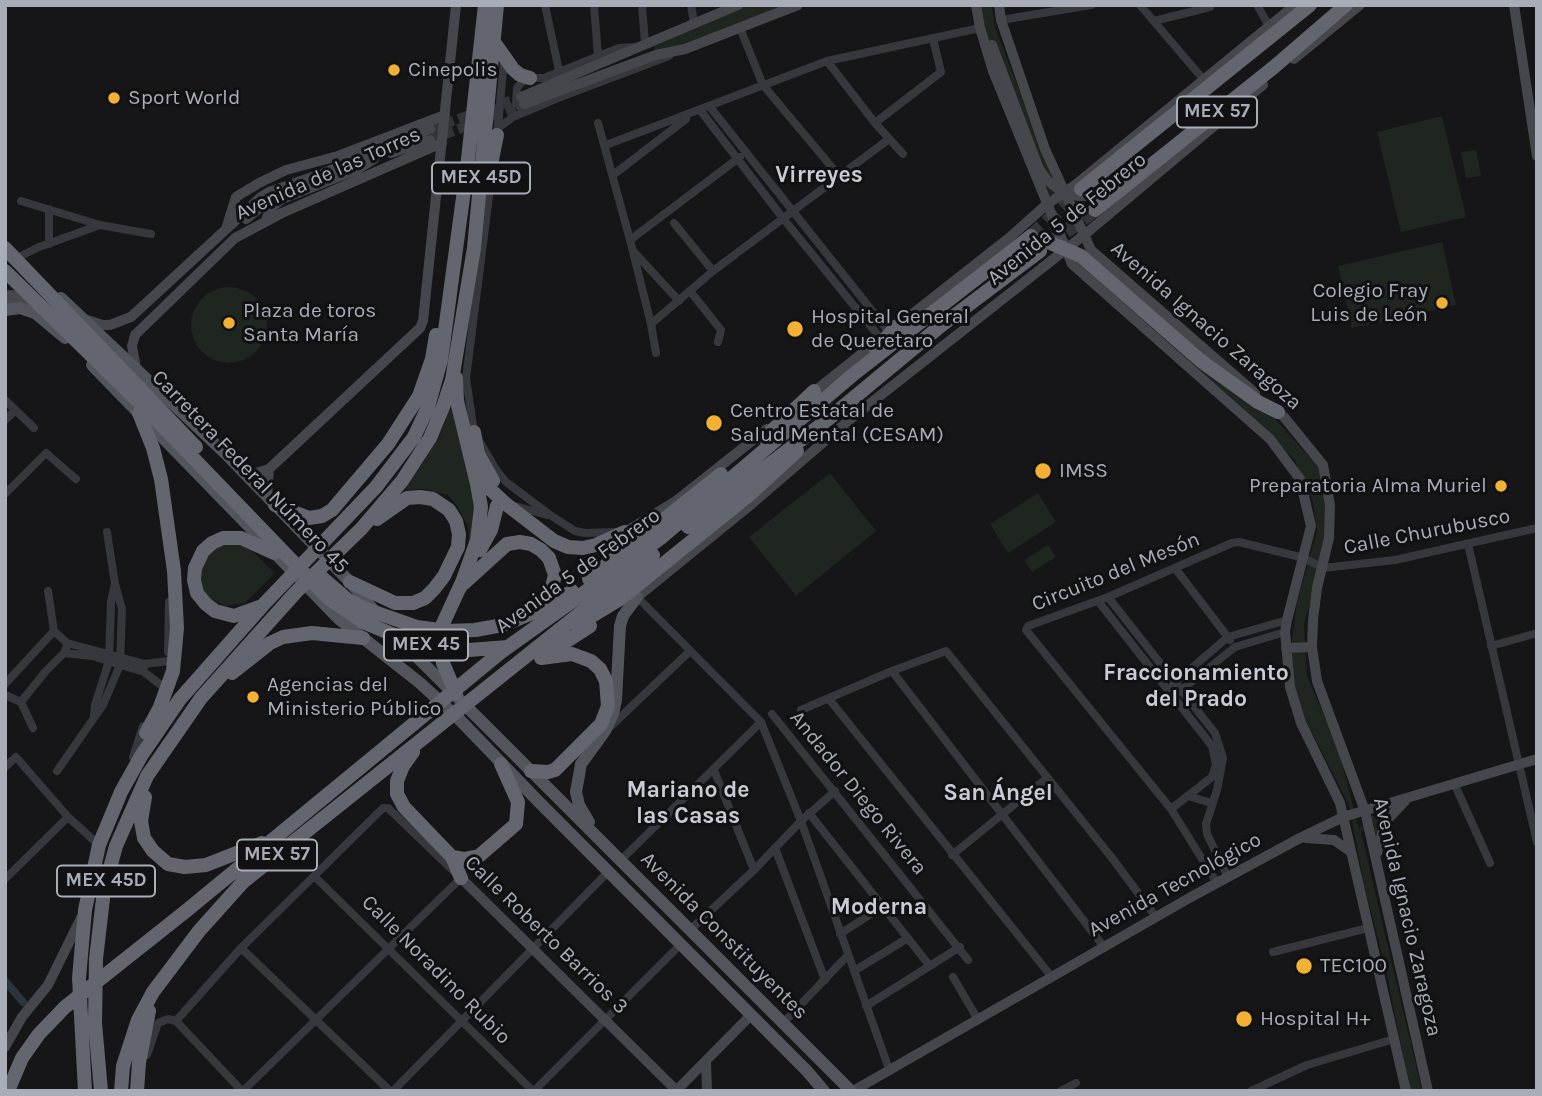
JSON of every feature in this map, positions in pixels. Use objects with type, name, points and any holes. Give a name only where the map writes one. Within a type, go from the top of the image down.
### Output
[{"type":"highway","name":"MEX 45D","points":[[85,1091],[79,978],[85,910],[99,845],[121,792],[141,756],[180,699],[263,605],[376,487],[414,437],[428,407],[442,360],[485,5]]},
{"type":"highway","name":"MEX 45D","points":[[101,1091],[95,1023],[96,959],[104,890],[117,846],[147,776],[201,698],[296,592],[361,530],[402,481],[430,438],[452,380],[474,248],[497,5]]},
{"type":"highway","points":[[1272,23],[1303,5]]},
{"type":"highway","name":"Avenida 5 de Febrero","points":[[1081,189],[1310,5]]},
{"type":"highway","points":[[1317,40],[1341,9]]},
{"type":"highway","name":"Avenida 5 de Febrero","points":[[1095,210],[1274,67],[1341,9]]},
{"type":"highway","points":[[494,42],[504,60],[520,75],[530,78]]},
{"type":"highway","points":[[474,248],[498,132]]},
{"type":"highway","points":[[271,500],[309,518],[328,513],[388,444],[419,396],[432,359],[452,233],[467,168]]},
{"type":"highway","name":"Avenida 5 de Febrero","points":[[8,1091],[22,1058],[39,1034],[65,1007],[187,911],[501,652],[662,537],[818,396],[855,373],[1031,236]]},
{"type":"highway","points":[[855,373],[909,324],[993,258],[1018,244],[1046,241],[1081,256],[1218,374],[1258,402],[1278,412]]},
{"type":"highway","name":"MEX 45","points":[[5,248],[34,275]]},
{"type":"highway","name":"Avenida 5 de Febrero","points":[[121,1091],[124,1066],[138,1020],[153,992],[199,931],[243,882],[743,482],[827,420],[938,328],[1040,251]]},
{"type":"highway","name":"MEX 45","points":[[5,271],[59,324]]},
{"type":"highway","name":"Carretera Federal Número 45","points":[[34,275],[147,409],[328,598],[363,622],[383,631],[406,640],[449,649],[503,648],[569,630],[620,599],[750,495],[827,420]]},
{"type":"highway","name":"Carretera Federal Número 45","points":[[59,324],[329,586],[348,600],[391,619],[417,627],[447,631],[503,625],[554,604],[818,396]]},
{"type":"highway","name":"MEX 57","points":[[855,373],[889,332]]},
{"type":"highway","points":[[457,350],[457,401],[479,492],[480,524],[460,588]]},
{"type":"highway","points":[[121,792],[133,757],[160,707],[173,671],[177,628],[174,571],[161,479],[147,409]]},
{"type":"highway","points":[[474,432],[478,454],[493,481]]},
{"type":"highway","points":[[475,474],[501,505],[554,541],[568,547],[596,545],[625,532]]},
{"type":"highway","points":[[350,582],[395,603],[419,601],[430,594],[444,576],[459,541],[456,521],[449,510],[427,497],[407,498],[361,530]]},
{"type":"highway","points":[[543,624],[584,576],[612,550],[676,501]]},
{"type":"highway","points":[[456,694],[443,663],[439,639],[460,588],[491,530],[501,505]]},
{"type":"highway","points":[[263,605],[234,615],[215,611],[197,593],[195,568],[203,551],[223,538],[241,538],[274,553]]},
{"type":"highway","points":[[460,588],[501,548],[514,542],[536,546],[549,558],[555,575],[549,598],[537,615],[501,652]]},
{"type":"highway","points":[[488,688],[541,659],[637,597]]},
{"type":"highway","points":[[201,698],[270,643],[283,637],[312,633],[363,638]]},
{"type":"highway","points":[[531,771],[555,770],[601,724],[608,699],[604,675],[591,661],[572,654],[541,659]]},
{"type":"highway","points":[[190,712],[156,772],[143,802],[141,821],[145,838],[153,852],[169,864],[185,867],[206,865],[276,837]]},
{"type":"highway","points":[[422,738],[403,766],[397,781],[397,794],[404,807],[452,857],[461,878]]},
{"type":"highway","points":[[452,857],[467,859],[479,856],[516,824],[518,803],[501,764]]},
{"type":"highway","points":[[138,1091],[139,1063],[153,992]]},
{"type":"main road","points":[[243,472],[256,473],[269,469],[421,328],[456,5]]},
{"type":"main road","points":[[523,105],[640,45],[738,5]]},
{"type":"main road","points":[[523,105],[656,55],[685,49],[798,5]]},
{"type":"main road","name":"Avenida Ignacio Zaragoza","points":[[999,5],[1001,20],[1045,149],[1091,250],[1278,412],[1322,465],[1330,505],[1329,538],[1317,588],[1312,647],[1317,681],[1365,811],[1428,1091]]},
{"type":"main road","name":"Avenida 5 de Febrero","points":[[625,532],[676,501],[818,396],[889,332],[1295,5]]},
{"type":"main road","name":"Avenida 5 de Febrero","points":[[637,597],[848,421],[1083,236],[1360,5]]},
{"type":"main road","points":[[1514,5],[1533,110],[1537,156]]},
{"type":"main road","points":[[976,8],[1039,169],[1058,189],[1078,196],[1096,197],[1121,190],[1255,91]]},
{"type":"main road","name":"Avenida Ignacio Zaragoza","points":[[981,25],[990,63],[1072,264],[1270,439],[1300,479],[1311,526],[1286,626],[1290,687],[1295,705],[1335,792],[1343,817],[1406,1091]]},
{"type":"main road","points":[[990,63],[1013,54]]},
{"type":"main road","name":"Avenida de las Torres","points":[[322,179],[378,164],[430,135],[445,115]]},
{"type":"main road","name":"Avenida de las Torres","points":[[322,179],[357,159],[430,135]]},
{"type":"main road","name":"Avenida de las Torres","points":[[83,317],[107,321],[127,315],[227,230],[236,197],[259,183],[286,170],[430,135],[442,143]]},
{"type":"main road","points":[[271,178],[292,176],[357,159]]},
{"type":"main road","name":"Avenida de las Torres","points":[[135,369],[132,346],[135,335],[235,237],[266,220],[270,209],[282,199],[358,169],[378,164]]},
{"type":"main road","points":[[5,303],[33,304],[99,331],[121,331],[138,318],[227,230],[277,196],[322,179]]},
{"type":"main road","points":[[5,295],[27,295],[103,326],[124,322],[261,197],[284,185],[322,179]]},
{"type":"main road","points":[[227,230],[252,228]]},
{"type":"main road","name":"Avenida Constituyentes","points":[[34,275],[83,317],[243,472],[350,582],[397,637],[852,1091]]},
{"type":"main road","points":[[5,310],[20,308],[35,313],[79,350]]},
{"type":"main road","name":"Avenida Constituyentes","points":[[59,324],[79,350],[147,409],[274,553],[339,620],[430,691],[824,1091]]},
{"type":"main road","points":[[1182,361],[1172,350],[1172,340],[1178,335],[1192,339]]},
{"type":"main road","points":[[269,469],[271,500]]},
{"type":"main road","points":[[598,837],[579,805],[576,792],[582,764],[605,730],[616,700],[620,626],[623,616],[637,597]]},
{"type":"main road","points":[[1286,648],[1312,647]]},
{"type":"main road","name":"Avenida Tecnológico","points":[[852,1091],[1156,917],[1343,817],[1537,759]]},
{"type":"main road","points":[[1376,859],[1385,822],[1397,807],[1413,795]]},
{"type":"main road","points":[[1300,838],[1334,840],[1352,852]]},
{"type":"main road","name":"Calle Roberto Barrios 3","points":[[461,878],[676,1091]]},
{"type":"main road","points":[[5,1047],[22,1017],[48,985],[85,910]]},
{"type":"main road","points":[[676,1091],[751,1015]]},
{"type":"main road","points":[[706,1062],[707,1091]]},
{"type":"street","points":[[545,5],[559,71]]},
{"type":"street","points":[[594,5],[598,55]]},
{"type":"street","points":[[498,132],[523,105],[516,103],[517,88],[530,78],[541,79],[598,55],[640,45],[642,5]]},
{"type":"street","points":[[691,5],[694,23]]},
{"type":"street","points":[[1001,20],[1091,5]]},
{"type":"street","points":[[1140,5],[1203,79]]},
{"type":"street","points":[[1257,5],[1272,23]]},
{"type":"street","points":[[1154,21],[1210,7]]},
{"type":"street","points":[[606,145],[828,61],[933,39],[981,25]]},
{"type":"street","points":[[740,28],[763,85],[840,177]]},
{"type":"street","points":[[875,123],[941,72],[933,39]]},
{"type":"street","points":[[504,60],[498,132],[466,378],[474,432],[506,482],[550,515],[575,531],[625,532]]},
{"type":"street","points":[[828,61],[875,123],[903,154]]},
{"type":"street","points":[[710,107],[782,217],[889,332]]},
{"type":"street","points":[[696,112],[742,155],[889,332]]},
{"type":"street","points":[[613,175],[696,112]]},
{"type":"street","points":[[598,123],[631,240],[656,353]]},
{"type":"street","points":[[651,324],[782,217],[889,139]]},
{"type":"street","points":[[631,240],[742,155]]},
{"type":"street","points":[[21,201],[100,225],[151,234]]},
{"type":"street","points":[[49,209],[49,244]]},
{"type":"street","points":[[674,223],[713,271]]},
{"type":"street","points":[[17,258],[100,225]]},
{"type":"street","points":[[633,250],[679,301]]},
{"type":"street","points":[[690,291],[721,330],[718,342]]},
{"type":"street","points":[[5,400],[34,428]]},
{"type":"street","points":[[5,420],[16,410]]},
{"type":"street","points":[[5,494],[46,453],[76,479]]},
{"type":"street","points":[[501,505],[550,515]]},
{"type":"street","name":"Calle Churubusco","points":[[1323,568],[1395,560],[1537,528]]},
{"type":"street","points":[[57,771],[103,705],[121,661],[122,609],[107,532]]},
{"type":"street","name":"Circuito del Mesón","points":[[1217,883],[1171,809],[1027,630],[1028,626],[1098,601],[1239,542],[1304,558],[1323,568]]},
{"type":"street","points":[[1468,544],[1537,842]]},
{"type":"street","points":[[1174,568],[1235,647]]},
{"type":"street","points":[[133,757],[139,733],[162,686],[168,661],[169,600],[174,571]]},
{"type":"street","points":[[94,716],[109,658],[111,602],[115,584]]},
{"type":"street","points":[[48,592],[54,631],[67,643],[109,658]]},
{"type":"street","points":[[637,597],[761,722],[801,821],[889,1069]]},
{"type":"street","points":[[1108,597],[1211,725],[1223,758],[1217,790],[1206,824],[1207,834],[1228,877]]},
{"type":"street","points":[[1098,601],[1208,738],[1216,765],[1212,777],[1171,809]]},
{"type":"street","points":[[1171,692],[1175,682],[1228,637],[1286,626]]},
{"type":"street","points":[[1171,692],[1182,690],[1235,647],[1286,626]]},
{"type":"street","points":[[5,684],[54,631]]},
{"type":"street","points":[[1491,646],[1537,633]]},
{"type":"street","points":[[22,702],[45,672],[65,653],[67,643]]},
{"type":"street","points":[[605,730],[690,651]]},
{"type":"street","points":[[802,710],[946,651],[1156,917]]},
{"type":"street","points":[[65,653],[109,658],[145,668],[162,686]]},
{"type":"street","points":[[145,668],[168,661]]},
{"type":"street","points":[[892,671],[1104,947]]},
{"type":"street","points":[[5,695],[22,702],[33,728]]},
{"type":"street","points":[[829,699],[1051,976]]},
{"type":"street","name":"Andador Diego Rivera","points":[[772,714],[968,960]]},
{"type":"street","points":[[621,860],[761,722]]},
{"type":"street","points":[[5,767],[16,757],[68,817],[99,845]]},
{"type":"street","points":[[714,770],[754,870]]},
{"type":"street","points":[[953,855],[1047,778]]},
{"type":"street","points":[[1454,783],[1490,863]]},
{"type":"street","points":[[690,930],[809,813],[835,791]]},
{"type":"street","points":[[1188,796],[1211,803]]},
{"type":"street","name":"Calle Roberto Barrios 3","points":[[314,876],[383,808],[388,808],[461,878]]},
{"type":"street","points":[[809,813],[929,965]]},
{"type":"street","points":[[5,879],[68,817]]},
{"type":"street","points":[[775,848],[825,980]]},
{"type":"street","points":[[241,948],[391,1091],[609,871]]},
{"type":"street","points":[[176,1021],[241,948],[314,876]]},
{"type":"street","name":"Calle Noradino Rubio","points":[[314,876],[533,1091]]},
{"type":"street","points":[[138,1091],[156,1026],[164,1019],[176,1021],[243,1091],[461,878]]},
{"type":"street","points":[[841,934],[883,906]]},
{"type":"street","points":[[1273,951],[1368,928]]},
{"type":"street","points":[[854,971],[908,938]]},
{"type":"street","points":[[533,1091],[681,944]]},
{"type":"street","points":[[866,1006],[960,947]]},
{"type":"street","points":[[784,1022],[848,955]]},
{"type":"street","points":[[953,977],[977,1018]]},
{"type":"street","points":[[1251,1091],[1307,1065],[1394,1039]]},
{"type":"street","points":[[1061,1091],[1076,1083]]},
{"type":"shaded area","points":[[738,5],[798,5],[656,55],[653,40]]},
{"type":"shaded area","points":[[979,5],[992,5],[995,27],[1057,189],[1052,195],[1046,194],[982,28]]},
{"type":"shaded area","points":[[1442,116],[1466,217],[1401,232],[1377,132]]},
{"type":"shaded area","points":[[1476,150],[1481,176],[1466,178],[1461,152]]},
{"type":"shaded area","points":[[1442,242],[1456,305],[1352,328],[1338,266]]},
{"type":"shaded area","points":[[1083,249],[1266,409],[1321,470],[1329,536],[1304,624],[1307,676],[1338,748],[1359,829],[1371,817],[1392,807],[1375,840],[1373,820],[1361,832],[1422,1091],[1410,1091],[1349,805],[1294,698],[1291,674],[1292,640],[1297,602],[1317,530],[1313,502],[1295,461],[1266,429],[1072,257]]},
{"type":"shaded area","name":"Plaza de toros Santa María","points":[[229,287],[244,290],[256,298],[264,310],[267,325],[264,340],[256,352],[244,360],[229,363],[214,360],[202,352],[194,340],[191,325],[194,310],[202,298],[214,290]]},
{"type":"shaded area","points":[[455,397],[477,511],[469,548],[468,526],[448,495],[423,489],[405,490],[439,437]]},
{"type":"shaded area","points":[[830,473],[876,531],[796,596],[749,537]]},
{"type":"shaded area","points":[[1038,493],[1056,522],[1008,553],[990,524]]},
{"type":"shaded area","points":[[238,543],[249,548],[275,573],[245,603],[225,606],[207,596],[202,588],[200,568],[203,559],[218,545]]},
{"type":"shaded area","points":[[1048,545],[1056,557],[1032,572],[1024,560]]},
{"type":"waterway","points":[[5,981],[23,1002]]},
{"type":"tunnel","points":[[430,129],[521,97]]},
{"type":"tunnel","points":[[492,117],[524,104]]},
{"type":"tunnel","points":[[430,140],[477,122]]},
{"type":"tunnel","points":[[1031,236],[1078,193]]},
{"type":"tunnel","points":[[1049,244],[1095,210]]},
{"type":"place","name":"Cinepolis","points":[[394,70]]},
{"type":"place","name":"Sport World","points":[[114,98]]},
{"type":"place","name":"Colegio Fray Luis de León","points":[[1442,303]]},
{"type":"place","name":"Plaza de toros Santa María","points":[[229,323]]},
{"type":"place","name":"Hospital General de Queretaro","points":[[795,329]]},
{"type":"place","name":"Centro Estatal de Salud Mental (CESAM)","points":[[714,423]]},
{"type":"place","name":"IMSS","points":[[1043,471]]},
{"type":"place","name":"Preparatoria Alma Muriel","points":[[1501,486]]},
{"type":"place","name":"Agencias del Ministerio Público","points":[[253,697]]},
{"type":"place","name":"TEC100","points":[[1304,966]]},
{"type":"place","name":"Hospital H+","points":[[1244,1019]]},
{"type":"district","name":"Virreyes","points":[[819,175]]},
{"type":"district","name":"Fraccionamiento del Prado","points":[[1196,686]]},
{"type":"district","name":"San Ángel","points":[[998,793]]},
{"type":"district","name":"Mariano de las Casas","points":[[688,803]]},
{"type":"district","name":"Moderna","points":[[879,907]]}]
